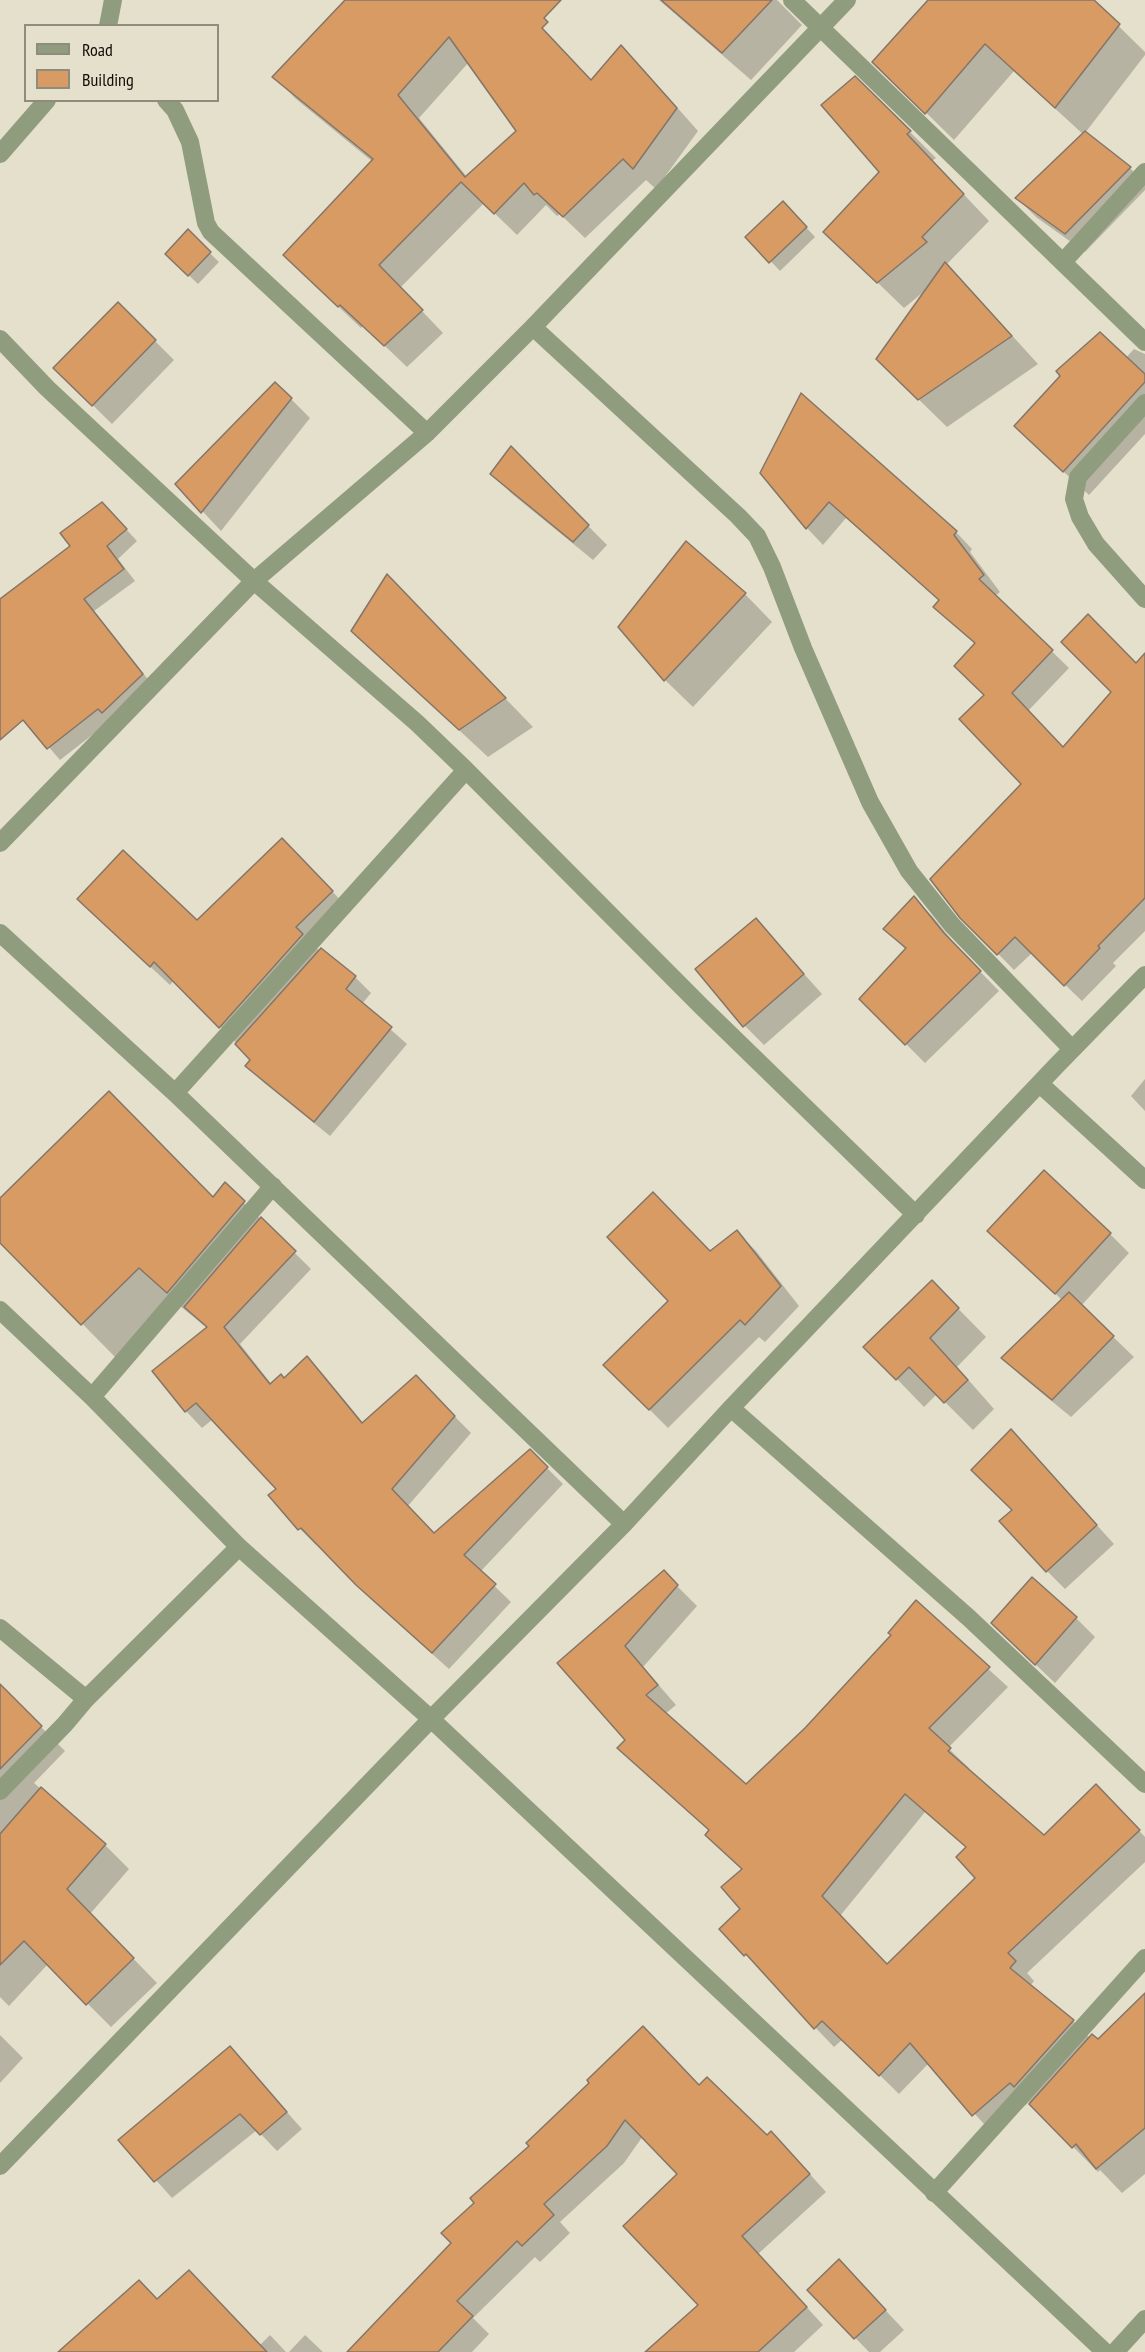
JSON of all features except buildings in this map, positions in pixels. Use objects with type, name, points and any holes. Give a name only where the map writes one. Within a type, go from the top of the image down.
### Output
[{"type":"street","points":[[108,24],[113,0]]},
{"type":"street","points":[[792,0],[1145,342]]},
{"type":"street","points":[[0,843],[254,581],[427,433],[533,327],[847,0]]},
{"type":"street","points":[[0,154],[46,102]]},
{"type":"street","points":[[168,102],[175,110],[190,142],[206,223],[211,232],[427,433]]},
{"type":"street","points":[[1063,262],[1145,172]]},
{"type":"street","points":[[533,327],[757,536],[870,802],[909,872],[952,925],[1072,1049]]},
{"type":"street","points":[[0,339],[46,388],[254,581],[417,723],[702,1007],[916,1215]]},
{"type":"street","points":[[1145,403],[1078,477],[1074,499],[1080,517],[1096,544],[1145,599]]},
{"type":"street","points":[[175,1093],[466,770]]},
{"type":"street","points":[[0,933],[175,1093],[624,1524]]},
{"type":"street","points":[[0,2166],[431,1719],[624,1524],[731,1408],[1145,975]]},
{"type":"street","points":[[1040,1084],[1145,1179]]},
{"type":"street","points":[[92,1397],[273,1186]]},
{"type":"street","points":[[0,1310],[92,1397],[239,1547],[431,1719],[1105,2352]]},
{"type":"street","points":[[731,1408],[969,1618],[1145,1784]]},
{"type":"street","points":[[0,1791],[86,1699],[239,1547]]},
{"type":"street","points":[[0,1628],[86,1699]]},
{"type":"street","points":[[934,2193],[1145,1958]]},
{"type":"street","points":[[1115,2352],[1145,2319]]}]
